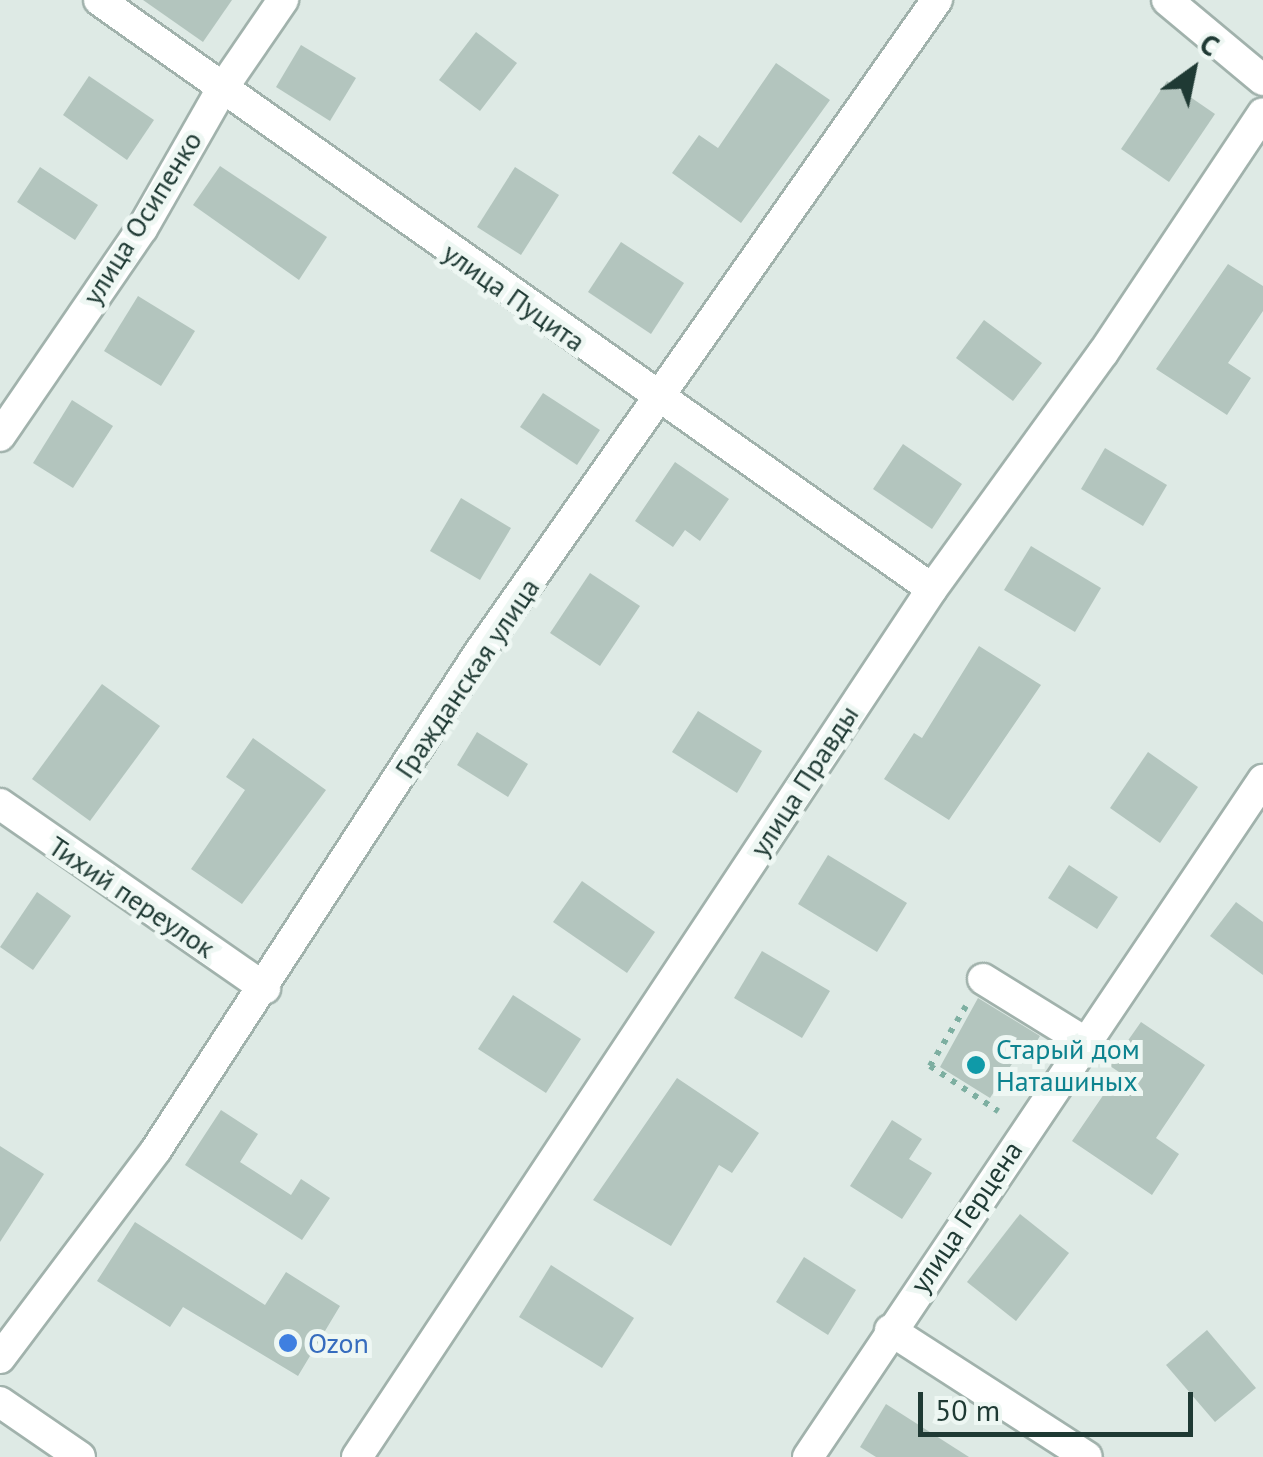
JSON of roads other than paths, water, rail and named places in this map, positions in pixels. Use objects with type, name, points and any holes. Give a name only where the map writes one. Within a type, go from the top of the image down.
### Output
[{"type":"street","name":"улица Пуцита","points":[[99,0],[220,92],[932,588]]},
{"type":"street","name":"улица Осипенко","points":[[0,436],[142,229],[220,92],[284,0]]},
{"type":"street","name":"Гражданская улица","points":[[0,1358],[156,1150],[265,988],[479,653],[662,400],[937,0]]},
{"type":"street","points":[[1167,0],[1263,80]]},
{"type":"street","name":"улица Правды","points":[[358,1457],[932,588],[1103,354],[1263,113]]},
{"type":"street","name":"улица Герцена","points":[[808,1457],[1263,780]]},
{"type":"street","name":"Тихий переулок","points":[[0,804],[265,988]]},
{"type":"street","points":[[983,979],[1085,1042]]},
{"type":"street","points":[[890,1330],[1087,1457]]},
{"type":"street","points":[[0,1402],[74,1455]]},
{"type":"place","name":"Старый дом Наташиных","points":[[976,1065]]},
{"type":"place","name":"Ozon","points":[[288,1343]]}]
